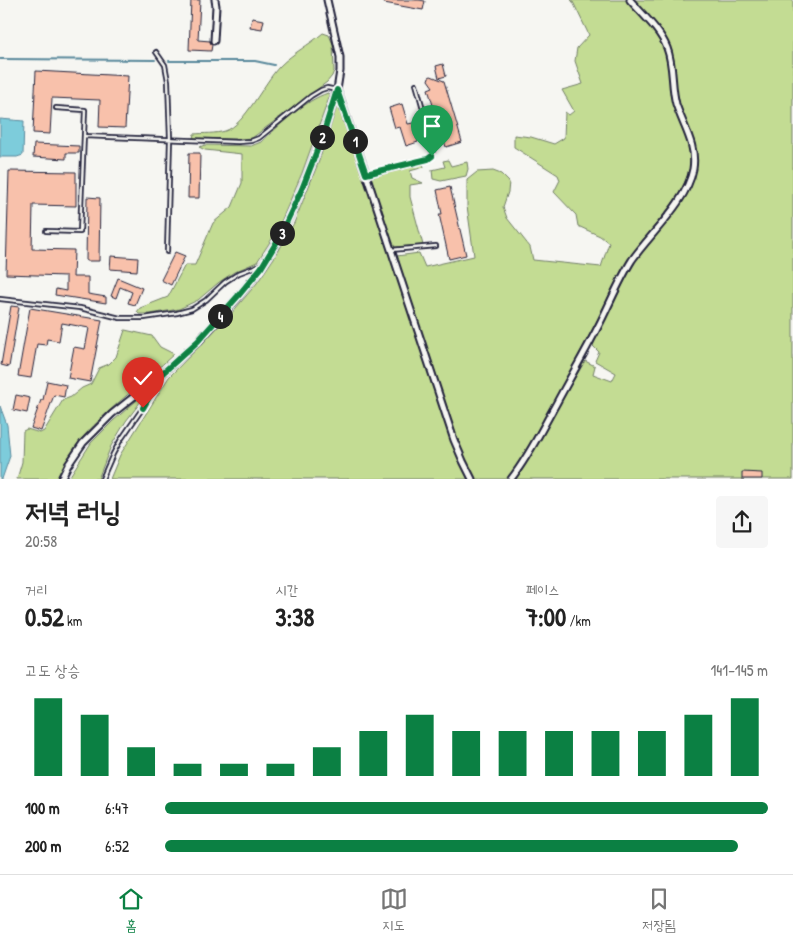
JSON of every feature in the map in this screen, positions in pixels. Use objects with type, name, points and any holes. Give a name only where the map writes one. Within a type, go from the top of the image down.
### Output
[{"type":"street","points":[[214,41],[215,0]]},
{"type":"street","points":[[61,479],[83,443],[112,414],[156,379],[198,341],[238,296],[264,263],[278,240],[302,189],[323,135],[337,90],[340,57],[327,0]]},
{"type":"street","points":[[511,479],[518,471],[592,338],[632,261],[677,203],[685,191],[693,171],[692,145],[676,105],[667,48],[660,36],[630,0]]},
{"type":"street","points":[[337,90],[454,440],[462,461],[472,479]]},
{"type":"lane","points":[[156,52],[165,65],[168,82],[170,140],[167,252]]},
{"type":"lane","points":[[366,174],[428,159],[432,156],[433,144],[416,84]]},
{"type":"lane","points":[[84,136],[250,141],[259,138],[321,90],[327,88],[337,90]]},
{"type":"lane","points":[[46,231],[80,232],[85,110],[56,108]]},
{"type":"lane","points":[[391,250],[436,246]]},
{"type":"lane","points":[[0,299],[80,308],[120,318],[144,318],[177,313],[192,308],[206,300],[225,282],[239,273],[264,263]]},
{"type":"lane","points":[[102,479],[120,441],[148,399],[156,379]]},
{"type":"green space","points":[[571,0],[627,0],[655,31],[667,57],[673,99],[689,140],[691,161],[688,175],[675,200],[625,265],[581,351],[515,470],[508,479],[474,479],[456,438],[397,256],[419,253],[425,267],[474,256],[467,206],[467,180],[477,172],[493,171],[501,174],[509,182],[503,207],[507,218],[530,247],[533,260],[601,267],[609,243],[600,236],[578,226],[576,215],[554,192],[560,180],[558,175],[514,147],[514,135],[531,137],[554,144],[564,138],[565,112],[569,115],[574,111],[562,90],[583,84],[575,61],[577,48],[589,35]]},
{"type":"green space","points":[[634,0],[793,0],[793,479],[514,479],[585,361],[595,366],[593,374],[612,381],[616,373],[595,361],[599,352],[593,346],[595,339],[635,261],[688,193],[694,172],[697,158],[695,144],[679,104],[662,35]]},
{"type":"green space","points":[[323,33],[329,35],[333,44],[334,71],[327,82],[252,138],[193,138],[194,134],[225,131],[240,121],[280,66]]},
{"type":"green space","points":[[328,93],[329,98],[302,173],[277,231],[257,262],[234,272],[198,300],[179,309],[139,314],[137,312],[140,308],[168,297],[185,265],[195,265],[213,223],[232,207],[242,183],[242,154],[205,150],[199,147],[205,145],[251,146],[261,142],[301,107]]},
{"type":"green space","points":[[338,107],[343,111],[456,454],[468,479],[110,479],[120,455],[169,377],[230,315],[257,283],[278,252],[294,223]]},
{"type":"green space","points":[[448,160],[451,166],[467,162],[466,176],[441,181],[433,179],[432,170],[445,167],[443,161]]},
{"type":"green space","points":[[423,164],[424,167],[410,171],[412,178],[423,183],[410,185],[410,197],[423,245],[393,247],[371,177]]},
{"type":"green space","points":[[125,330],[152,336],[160,347],[174,354],[93,426],[72,452],[56,479],[17,479],[22,462],[23,431],[27,429],[40,433],[44,431],[63,400],[91,384],[99,368],[109,364],[116,357]]},
{"type":"green space","points":[[144,394],[146,395],[126,421],[111,446],[98,479],[68,479],[91,443]]},
{"type":"water","points":[[0,119],[24,121],[23,155],[0,157]]},
{"type":"water","points":[[0,406],[7,425],[10,456],[2,479],[0,479]]},
{"type":"building","points":[[191,0],[200,0],[198,40],[210,41],[212,45],[211,51],[189,50]]},
{"type":"building","points":[[384,0],[425,1],[423,10],[384,3]]},
{"type":"building","points":[[252,18],[264,20],[262,29],[250,27]]},
{"type":"building","points":[[443,64],[446,76],[439,78],[436,66]]},
{"type":"building","points":[[36,71],[128,76],[125,128],[99,127],[100,100],[52,98],[50,134],[33,133]]},
{"type":"building","points":[[431,76],[444,81],[462,142],[446,147],[428,89],[433,87],[428,80]]},
{"type":"building","points":[[402,104],[408,124],[413,123],[418,142],[406,146],[400,127],[395,128],[389,108]]},
{"type":"building","points":[[34,144],[79,146],[79,153],[66,153],[66,159],[33,157]]},
{"type":"building","points":[[189,153],[200,153],[199,198],[188,198]]},
{"type":"building","points":[[9,171],[76,172],[76,206],[33,205],[32,249],[74,250],[73,277],[88,277],[88,294],[106,297],[106,303],[55,295],[56,289],[66,291],[66,276],[6,274]]},
{"type":"building","points":[[450,187],[466,255],[449,259],[439,214],[442,214],[437,190]]},
{"type":"building","points":[[87,197],[100,198],[99,261],[86,261]]},
{"type":"building","points":[[175,252],[185,256],[171,285],[161,280]]},
{"type":"building","points":[[111,256],[138,258],[137,271],[110,269]]},
{"type":"building","points":[[118,278],[142,288],[135,305],[128,303],[132,292],[120,287],[116,298],[111,296]]},
{"type":"building","points":[[11,306],[19,307],[9,367],[1,365]]},
{"type":"building","points":[[30,308],[102,320],[90,382],[68,378],[74,347],[85,349],[89,328],[62,323],[59,341],[47,339],[46,345],[37,344],[31,378],[18,376]]},
{"type":"building","points":[[47,381],[66,385],[64,397],[54,395],[41,431],[31,428],[41,400],[43,400]]},
{"type":"building","points":[[16,395],[30,398],[27,413],[13,410]]},
{"type":"building","points":[[742,472],[762,473],[762,479],[742,479]]},
{"type":"waterway","points":[[0,59],[155,60]]},
{"type":"waterway","points":[[169,61],[255,61],[274,65]]},
{"type":"route","points":[[143,408],[156,379],[198,341],[261,268],[278,240],[302,189],[323,135],[337,90],[366,174],[428,159],[432,156]]}]
